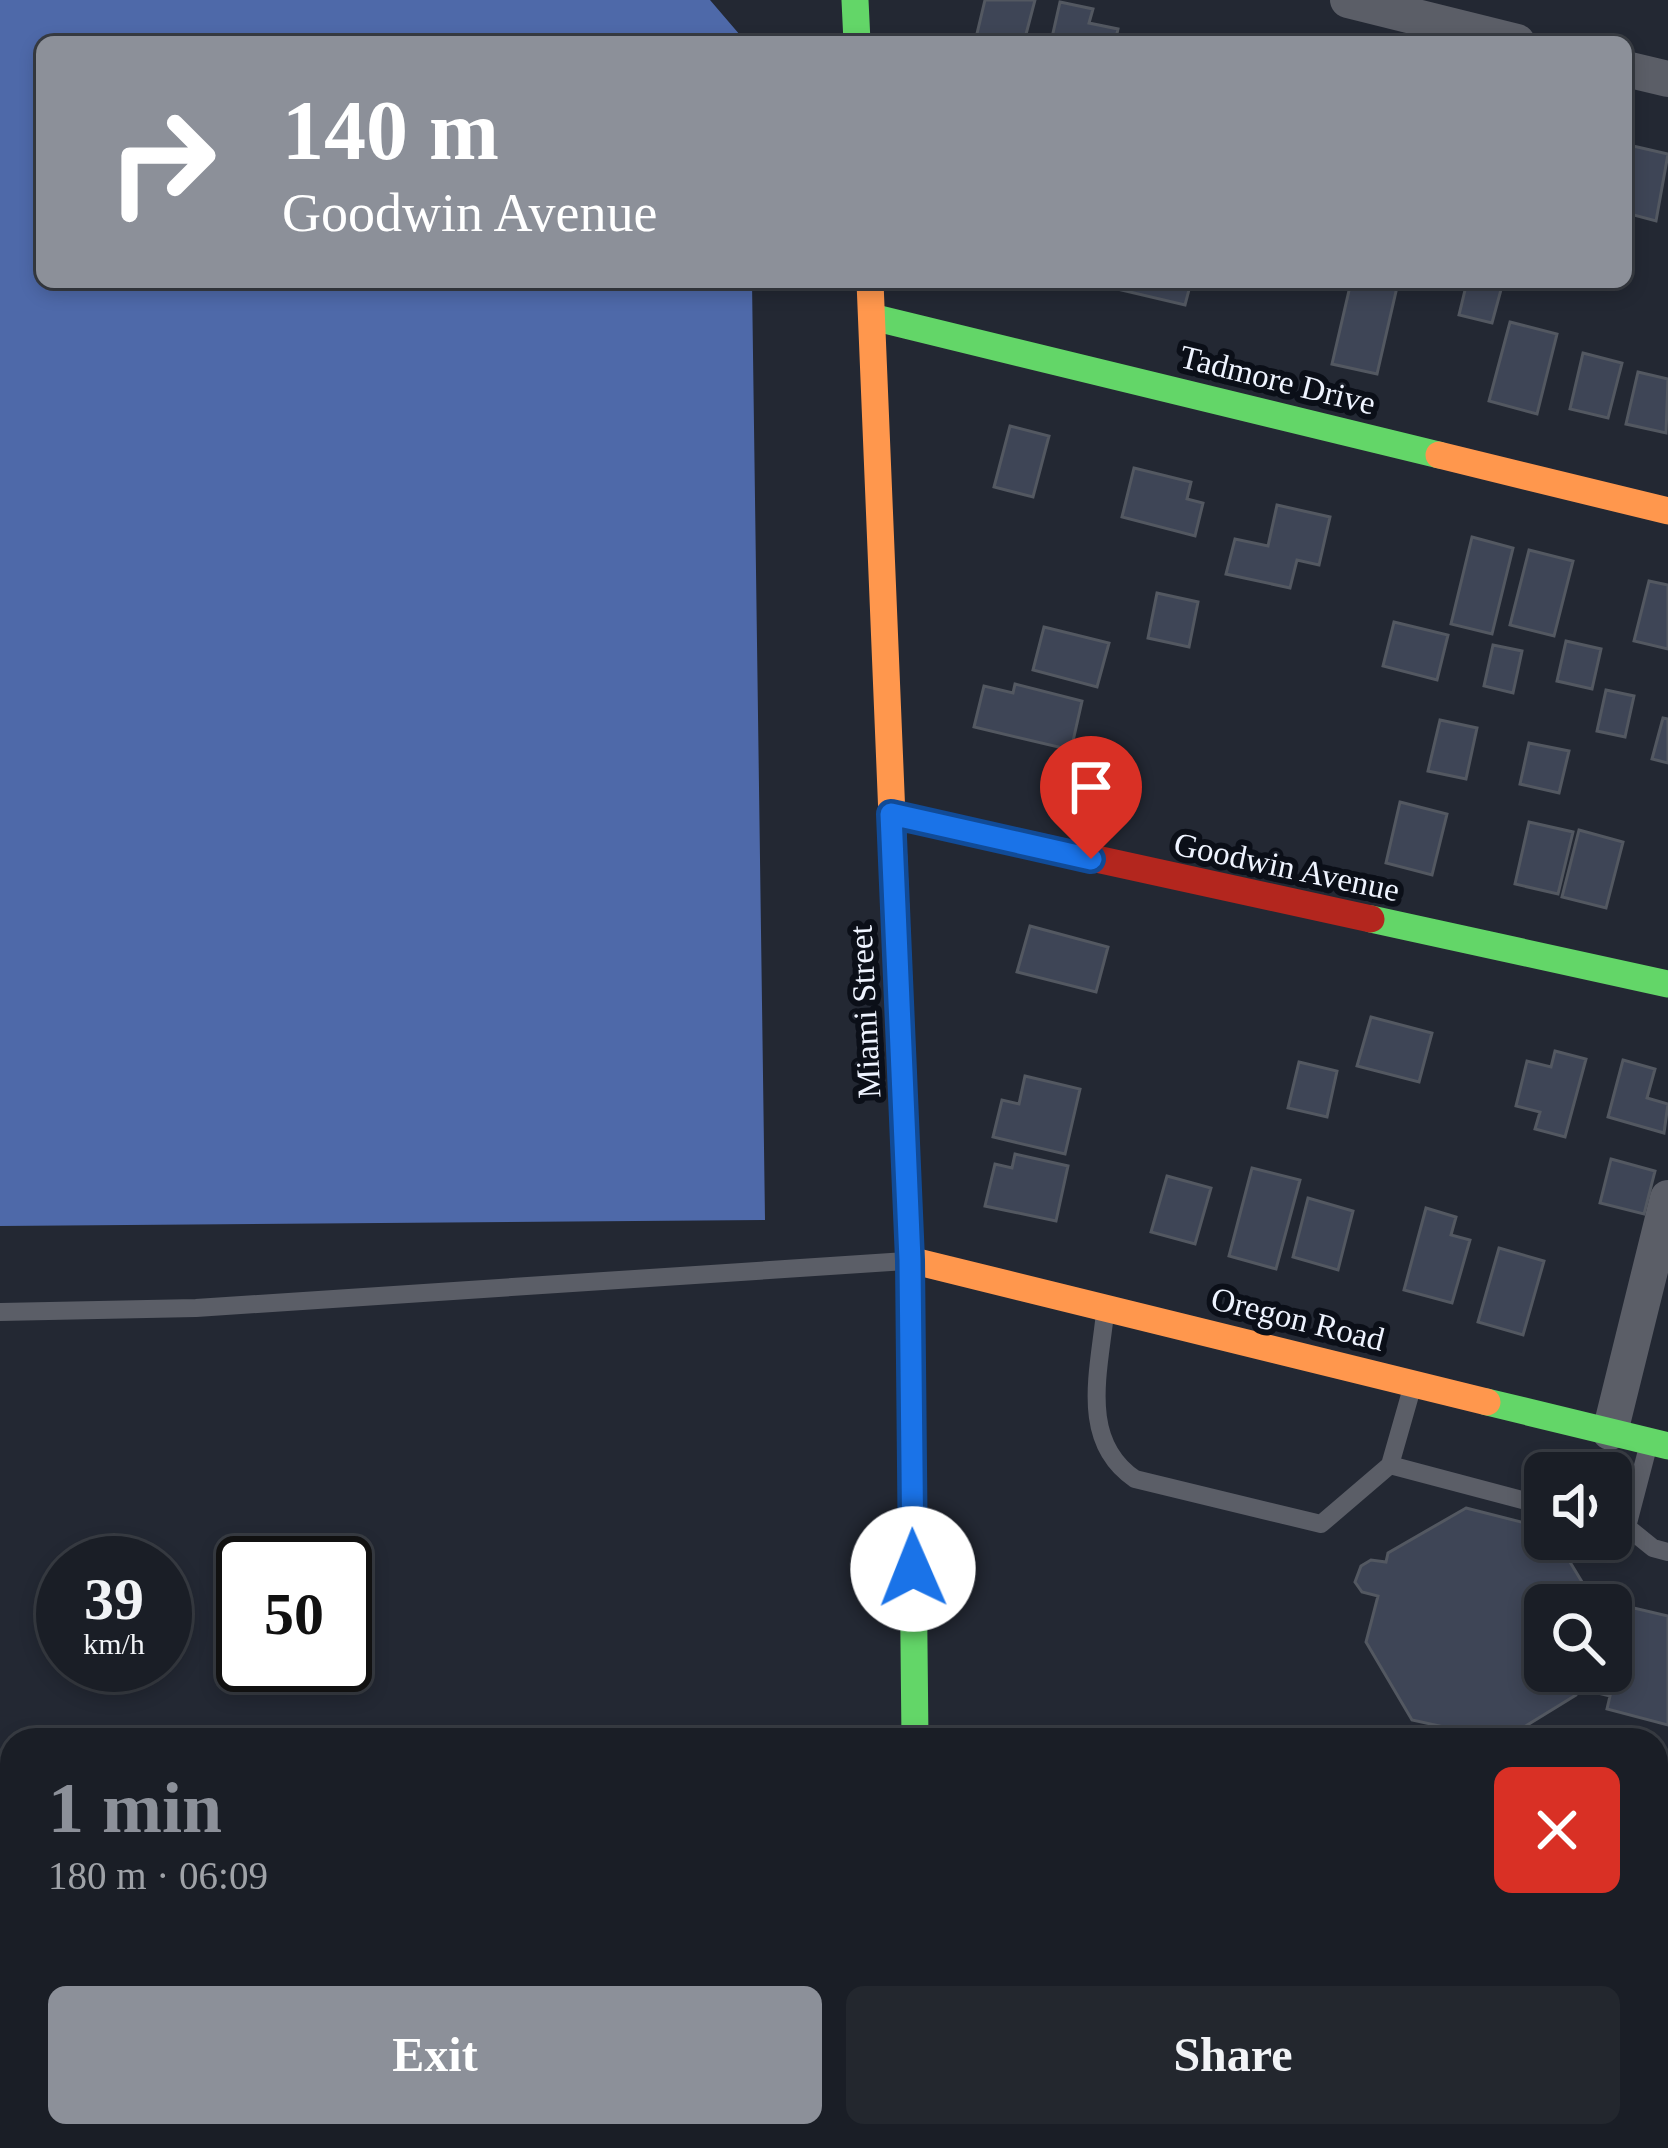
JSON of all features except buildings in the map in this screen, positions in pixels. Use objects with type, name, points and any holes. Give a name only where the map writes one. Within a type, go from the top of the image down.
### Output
[{"type":"main road","points":[[855,0],[857,36]]},
{"type":"main road","name":"Miami Street","points":[[870,288],[910,1260],[915,1728]]},
{"type":"main road","name":"Tadmore Drive","points":[[872,317],[1668,511]]},
{"type":"main road","name":"Goodwin Avenue","points":[[891,814],[1668,984]]},
{"type":"main road","name":"Oregon Road","points":[[910,1260],[1659,1444]]},
{"type":"street","points":[[1348,0],[1493,36]]},
{"type":"street","points":[[1632,71],[1668,80]]},
{"type":"street","points":[[1610,1432],[1668,1198]]},
{"type":"lane","points":[[0,1312],[196,1308],[910,1260]]},
{"type":"lane","points":[[1106,1308],[1097,1391],[1100,1442],[1113,1464],[1135,1479],[1321,1524],[1390,1465],[1413,1383]]},
{"type":"lane","points":[[1632,1499],[1659,1444]]},
{"type":"lane","points":[[1390,1465],[1524,1500]]},
{"type":"lane","points":[[1632,1534],[1653,1549],[1668,1552]]},
{"type":"water","points":[[0,0],[710,0],[741,36],[36,36],[36,288],[752,288],[765,1220],[0,1226]]},
{"type":"traffic: fast","points":[[855,0],[857,36]]},
{"type":"traffic: fast","points":[[872,317],[1439,455]]},
{"type":"traffic: fast","points":[[1371,919],[1668,984]]},
{"type":"traffic: fast","points":[[900,1011],[910,1260],[915,1728]]},
{"type":"traffic: fast","points":[[1487,1402],[1668,1446]]},
{"type":"traffic: slow","points":[[870,288],[900,1011]]},
{"type":"traffic: slow","points":[[1439,455],[1668,511]]},
{"type":"traffic: slow","points":[[910,1260],[1487,1402]]},
{"type":"traffic: jam","points":[[891,814],[1371,919]]},
{"type":"route","points":[[913,1569],[910,1260],[891,814],[1091,859]]}]
